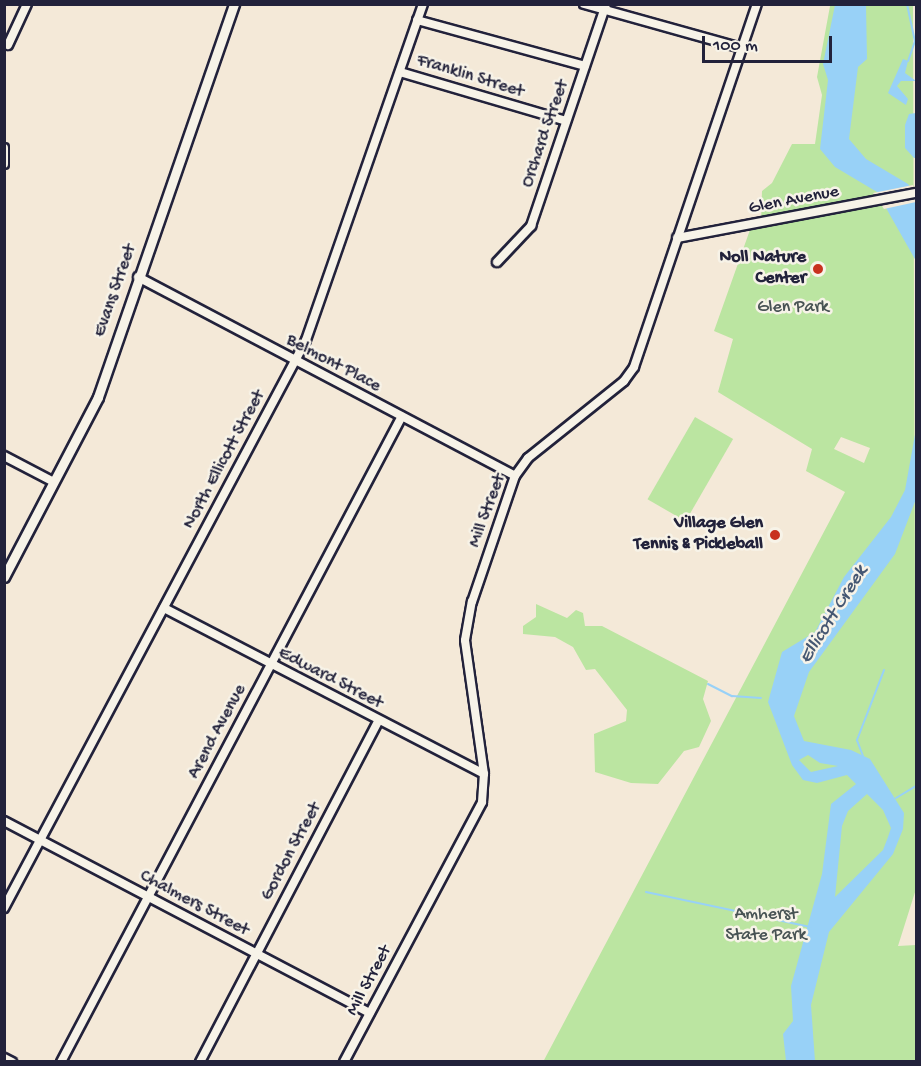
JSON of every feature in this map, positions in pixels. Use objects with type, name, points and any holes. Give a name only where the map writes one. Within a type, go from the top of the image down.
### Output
[{"type":"street","points":[[8,45],[27,4]]},
{"type":"street","name":"Evans Street","points":[[4,577],[98,397],[234,4]]},
{"type":"street","name":"North Ellicott Street","points":[[4,908],[295,361],[423,4]]},
{"type":"street","points":[[584,4],[605,7],[742,48]]},
{"type":"street","name":"Mill Street","points":[[344,1062],[482,802],[484,774],[465,640],[472,602],[515,476],[528,458],[634,367],[757,4]]},
{"type":"street","name":"Orchard Street","points":[[497,262],[531,226],[605,7]]},
{"type":"street","points":[[417,20],[585,66]]},
{"type":"street","name":"Franklin Street","points":[[400,72],[566,121]]},
{"type":"street","points":[[4,148],[4,164]]},
{"type":"street","name":"Glen Avenue","points":[[677,238],[916,193]]},
{"type":"street","name":"Belmont Place","points":[[138,277],[515,476]]},
{"type":"street","name":"Arend Avenue","points":[[61,1062],[402,416]]},
{"type":"street","points":[[4,456],[54,482]]},
{"type":"street","name":"Edward Street","points":[[164,608],[484,774]]},
{"type":"street","name":"Gordon Street","points":[[200,1062],[378,721]]},
{"type":"street","name":"Chalmers Street","points":[[4,821],[370,1013]]},
{"type":"street","points":[[4,1058],[12,1062]]},
{"type":"green space","name":"Amherst State Park","points":[[913,5],[916,889],[898,946],[916,945],[916,1061],[543,1062],[845,492],[806,471],[812,449],[718,392],[733,339],[714,331],[751,227],[761,224],[762,191],[772,183],[792,144],[815,144],[822,95],[817,77],[830,6]],"holes":[[[841,437],[870,448],[864,463],[834,449]]]},
{"type":"green space","points":[[695,417],[733,439],[686,521],[648,499]]},
{"type":"green space","points":[[536,604],[567,618],[576,610],[583,613],[585,626],[602,626],[708,681],[703,699],[711,721],[699,747],[684,751],[658,784],[631,783],[595,772],[594,734],[626,721],[627,710],[595,669],[586,670],[573,647],[555,637],[523,634],[523,626],[536,617]]},
{"type":"water","points":[[835,5],[866,5],[867,59],[858,67],[849,139],[866,159],[908,184],[916,195],[916,261],[877,192],[835,167],[820,149],[828,80],[823,64]]},
{"type":"water","points":[[903,59],[908,61],[905,73],[916,81],[901,81],[897,86],[908,99],[906,105],[888,93]]},
{"type":"water","points":[[916,113],[916,158],[914,158],[905,148],[905,125],[909,114]]},
{"type":"water","name":"Ellicott Creek","points":[[916,429],[916,499],[895,554],[809,672],[794,716],[804,741],[851,750],[870,759],[904,813],[903,829],[893,854],[829,932],[811,1005],[815,1061],[786,1061],[783,1034],[793,1021],[791,986],[822,874],[831,804],[856,784],[847,775],[817,783],[803,780],[792,765],[768,702],[782,652],[815,632],[844,577],[891,517],[905,490]],"holes":[[[808,755],[820,763],[838,766],[811,772],[799,760]],[[867,794],[883,810],[891,828],[883,850],[835,897],[842,826],[848,811]]]},
{"type":"pier","points":[[913,185],[916,202],[884,209],[873,193]]},
{"type":"waterway","points":[[907,4],[915,41],[908,61]]},
{"type":"waterway","points":[[863,756],[857,740],[884,670]]},
{"type":"waterway","points":[[708,684],[732,696],[761,698]]},
{"type":"waterway","points":[[896,798],[916,786]]},
{"type":"waterway","points":[[646,892],[810,927]]},
{"type":"place","name":"Noll Nature Center","points":[[818,269]]},
{"type":"place","name":"Village Glen Tennis & Pickleball","points":[[775,535]]},
{"type":"park label","name":"Glen Park","points":[[793,308]]}]
